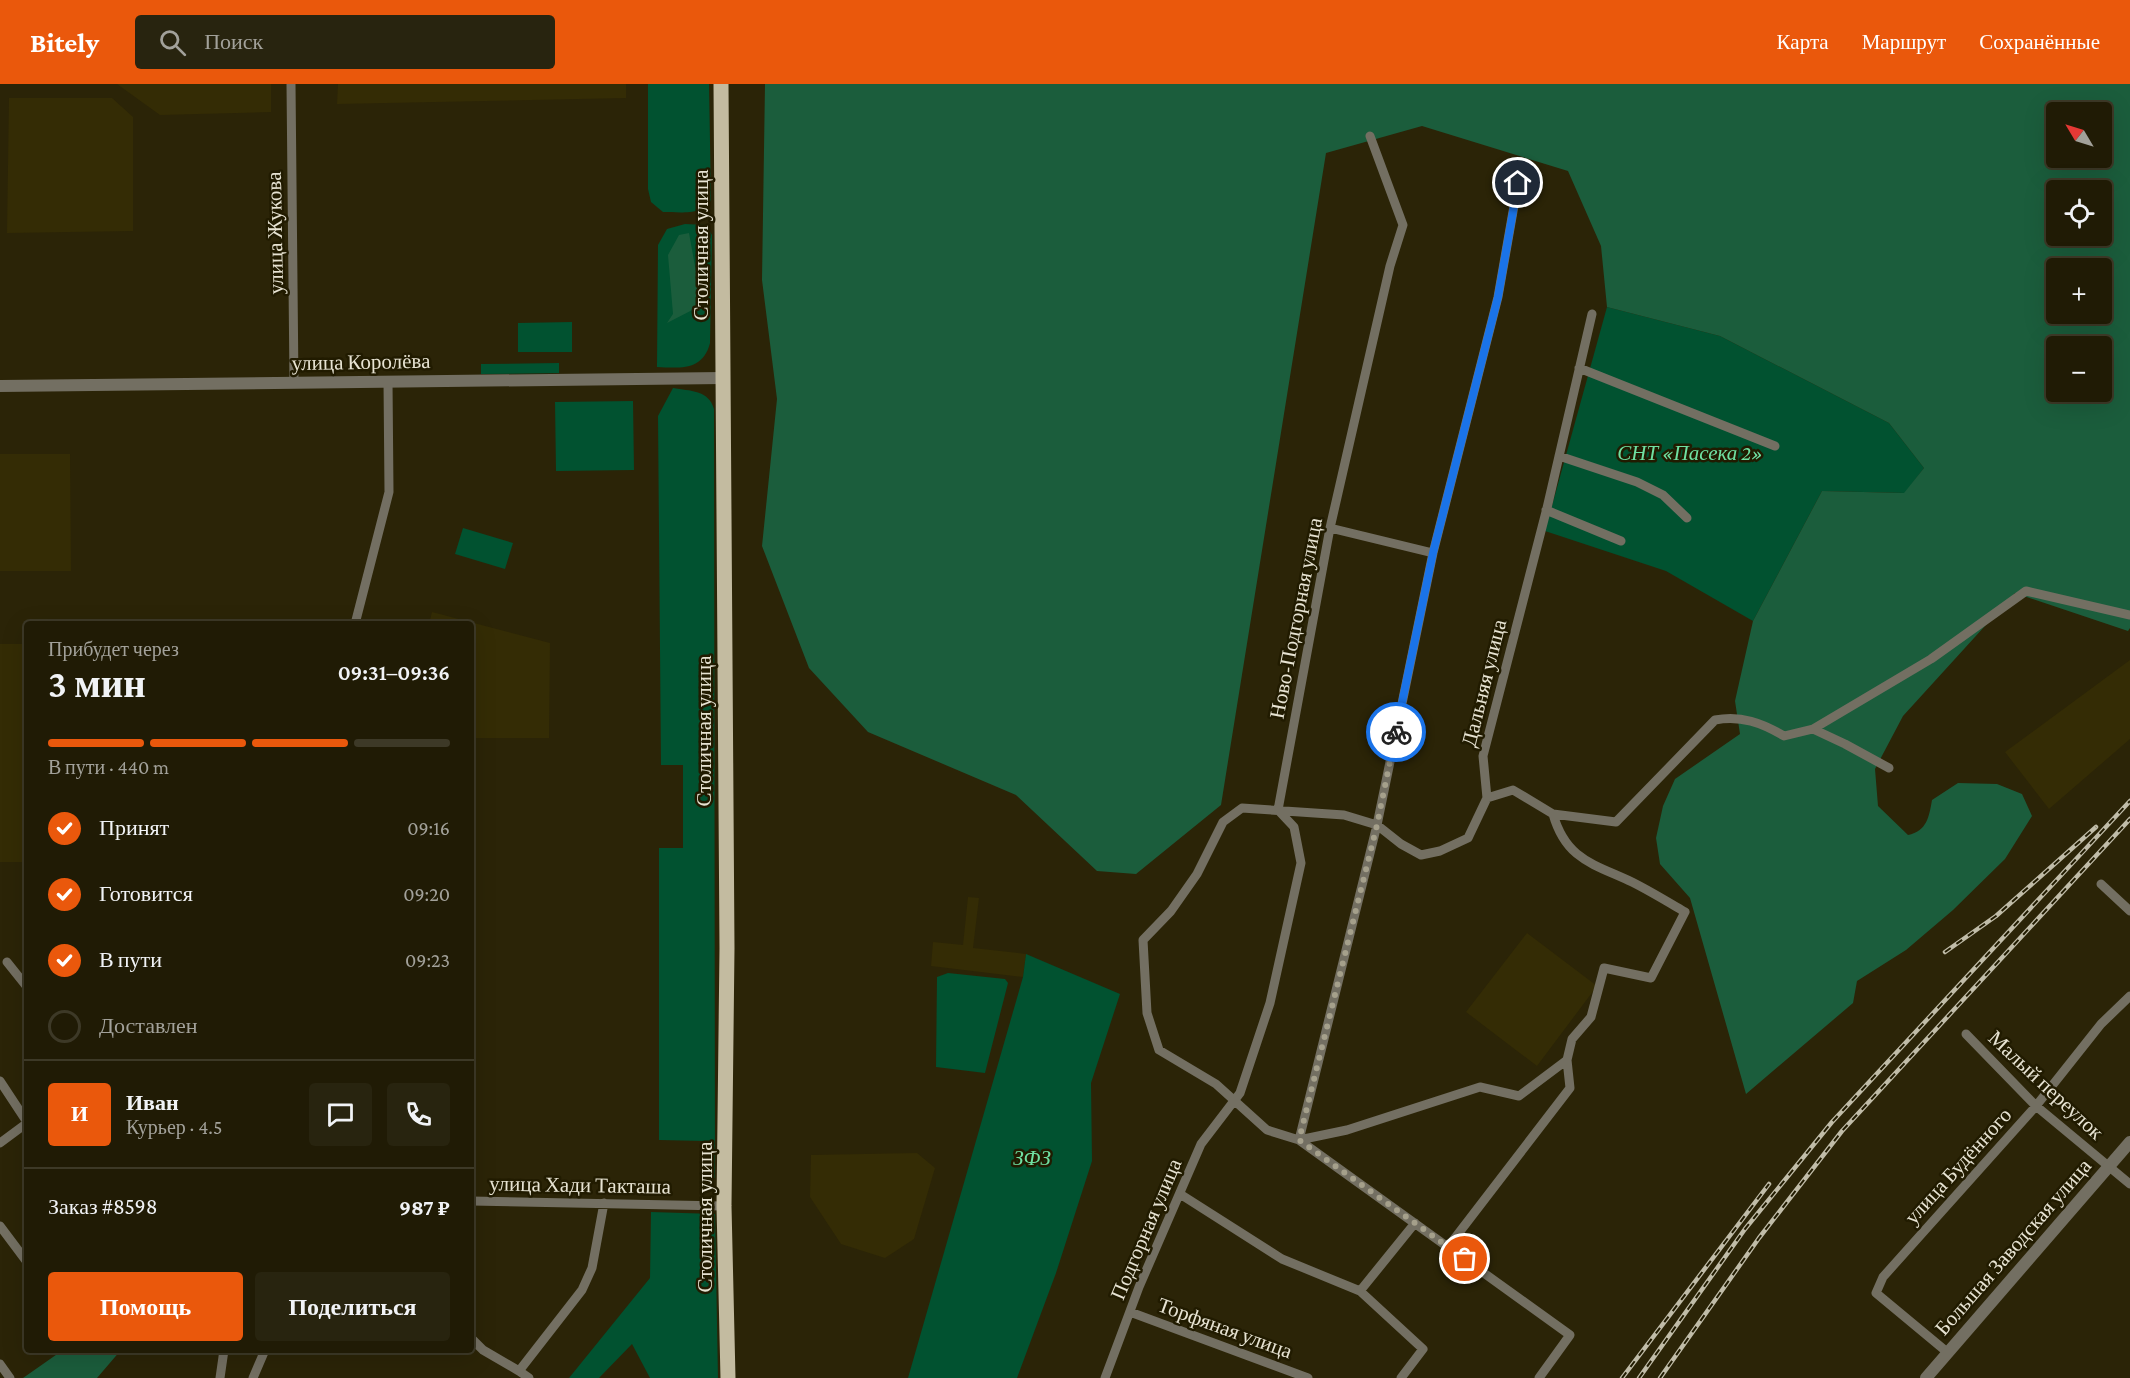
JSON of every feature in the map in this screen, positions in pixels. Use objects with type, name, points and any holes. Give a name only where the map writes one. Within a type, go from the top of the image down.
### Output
[{"type":"main road","name":"Столичная улица","points":[[721,84],[727,936],[724,1206],[728,1378]]},
{"type":"street","name":"улица Жукова","points":[[291,84],[294,382]]},
{"type":"street","name":"Ново-Подгорная улица","points":[[1278,810],[1330,528],[1390,266],[1402,225],[1370,136]]},
{"type":"street","points":[[1299,1140],[1377,825],[1433,553],[1498,297],[1518,183]]},
{"type":"street","name":"Дальняя улица","points":[[1487,798],[1483,756],[1546,510],[1592,314]]},
{"type":"street","points":[[1579,368],[1775,446]]},
{"type":"street","name":"улица Королёва","points":[[0,386],[723,378]]},
{"type":"street","points":[[356,621],[388,492],[387,381]]},
{"type":"street","points":[[1559,456],[1663,495],[1687,518]]},
{"type":"street","points":[[1546,510],[1621,541]]},
{"type":"street","points":[[1330,528],[1433,553]]},
{"type":"street","points":[[1539,1378],[1570,1335],[1299,1140],[1267,1130],[1216,1084],[1159,1050],[1147,1013],[1143,940],[1171,911],[1197,874],[1223,822],[1242,808],[1344,815],[1377,825],[1401,844],[1421,855],[1440,851],[1468,838],[1487,798],[1513,790],[1552,814],[1616,822],[1715,720],[1727,717],[1760,722],[1784,736],[1813,729],[1931,659],[2026,591],[2130,615]]},
{"type":"street","points":[[1813,729],[1889,768]]},
{"type":"street","points":[[1233,1101],[1240,1093],[1270,1003],[1301,863],[1294,827],[1278,810]]},
{"type":"street","points":[[1448,1247],[1570,1088],[1567,1060],[1572,1039],[1591,1017],[1604,968],[1651,978],[1685,912],[1632,882],[1588,864],[1559,835],[1552,814]]},
{"type":"street","points":[[2101,884],[2130,910]]},
{"type":"street","points":[[7,962],[24,983]]},
{"type":"street","name":"улица Будённого","points":[[1947,1352],[1876,1293],[1883,1277],[2036,1106],[2101,1024],[2130,996]]},
{"type":"street","name":"Малый переулок","points":[[1966,1034],[2036,1106],[2130,1184]]},
{"type":"street","points":[[1299,1140],[1347,1130],[1480,1087],[1519,1096],[1567,1060]]},
{"type":"street","points":[[0,1081],[24,1117]]},
{"type":"street","name":"Подгорная улица","points":[[1105,1378],[1130,1312],[1202,1143],[1233,1101]]},
{"type":"street","points":[[0,1143],[24,1124]]},
{"type":"street","name":"Большая Заводская улица","points":[[1926,1378],[2130,1142]]},
{"type":"street","points":[[1180,1194],[1282,1259],[1360,1291],[1424,1349],[1401,1378]]},
{"type":"street","name":"улица Хади Такташа","points":[[474,1201],[724,1206]]},
{"type":"street","points":[[519,1371],[582,1290],[592,1268],[604,1203]]},
{"type":"street","points":[[1360,1291],[1415,1223]]},
{"type":"street","points":[[0,1226],[24,1258]]},
{"type":"street","name":"Торфяная улица","points":[[1130,1312],[1308,1378]]},
{"type":"street","points":[[474,1341],[483,1350],[529,1378]]},
{"type":"street","points":[[220,1378],[224,1353]]},
{"type":"street","points":[[253,1378],[264,1353]]},
{"type":"street","points":[[0,1364],[10,1378]]},
{"type":"shaded area","points":[[117,84],[271,84],[271,112],[160,115]]},
{"type":"shaded area","points":[[338,84],[626,84],[626,98],[337,104]]},
{"type":"shaded area","points":[[9,98],[112,98],[133,117],[133,231],[7,233]]},
{"type":"shaded area","points":[[0,454],[70,454],[71,571],[0,571]]},
{"type":"shaded area","points":[[432,612],[466,621],[430,621]]},
{"type":"shaded area","points":[[474,623],[550,643],[549,738],[474,738]]},
{"type":"shaded area","points":[[0,644],[24,644],[24,862],[0,862]]},
{"type":"shaded area","points":[[2130,660],[2130,739],[2049,809],[2005,752]]},
{"type":"shaded area","points":[[968,897],[979,898],[973,948],[1026,954],[1023,977],[931,966],[933,942],[963,945]]},
{"type":"shaded area","points":[[1527,933],[1597,986],[1537,1066],[1466,1012]]},
{"type":"shaded area","points":[[917,1153],[935,1168],[914,1239],[885,1258],[841,1244],[810,1197],[811,1155]]},
{"type":"green space","points":[[648,84],[709,84],[711,200],[703,209],[690,212],[663,212],[651,202],[648,189]]},
{"type":"green space","points":[[765,84],[2130,84],[2130,628],[2128,631],[2015,593],[1903,716],[1875,769],[1878,806],[1908,835],[1923,827],[1932,800],[1958,783],[1997,784],[2022,794],[2032,816],[2005,859],[1953,910],[1906,950],[1857,981],[1853,1003],[1746,1094],[1690,898],[1660,864],[1656,838],[1663,806],[1675,779],[1740,734],[1735,701],[1753,621],[1822,491],[1904,493],[1924,468],[1889,423],[1720,336],[1607,307],[1601,246],[1568,171],[1422,126],[1326,153],[1221,805],[1136,874],[1097,871],[1016,795],[868,732],[809,668],[762,546],[777,399],[762,280]]},
{"type":"green space","points":[[685,224],[706,225],[712,235],[710,343],[702,359],[690,366],[657,367],[658,245],[667,229]]},
{"type":"green space","points":[[689,233],[702,305],[667,323],[673,314],[668,255],[679,235]]},
{"type":"green space","name":"СНТ «Пасека 2»","points":[[1607,307],[1720,336],[1889,423],[1924,468],[1905,493],[1822,491],[1753,621],[1666,571],[1545,531]]},
{"type":"green space","points":[[572,322],[572,352],[518,352],[518,323]]},
{"type":"green space","points":[[559,363],[559,373],[481,374],[481,364]]},
{"type":"green space","points":[[673,388],[703,395],[712,403],[714,409],[715,1178],[705,1178],[705,1141],[659,1140],[659,848],[683,848],[683,765],[661,765],[658,416]]},
{"type":"green space","points":[[633,401],[634,470],[556,471],[555,402]]},
{"type":"green space","points":[[463,528],[513,543],[505,569],[455,554]]},
{"type":"green space","name":"ЗФЗ","points":[[1026,954],[1120,994],[1091,1083],[1092,1161],[1056,1273],[1017,1378],[908,1378],[1023,977]]},
{"type":"green space","points":[[948,973],[1005,979],[1008,983],[985,1073],[936,1067],[937,977]]},
{"type":"green space","points":[[651,1212],[715,1214],[718,1378],[650,1378],[632,1344],[599,1378],[569,1378],[650,1278]]},
{"type":"green space","points":[[59,1353],[118,1353],[97,1378],[23,1378]]},
{"type":"railway","points":[[1639,1378],[1745,1229],[1832,1122],[2130,801]]},
{"type":"railway","points":[[1660,1378],[1759,1238],[1842,1131],[2130,819]]},
{"type":"railway","points":[[1945,952],[1996,916],[2096,827]]},
{"type":"railway","points":[[1622,1378],[1769,1184]]},
{"type":"way so far","points":[[1396,732],[1377,825],[1299,1140],[1465,1259]]},
{"type":"route","points":[[1396,732],[1433,553],[1498,297],[1518,183]]}]
